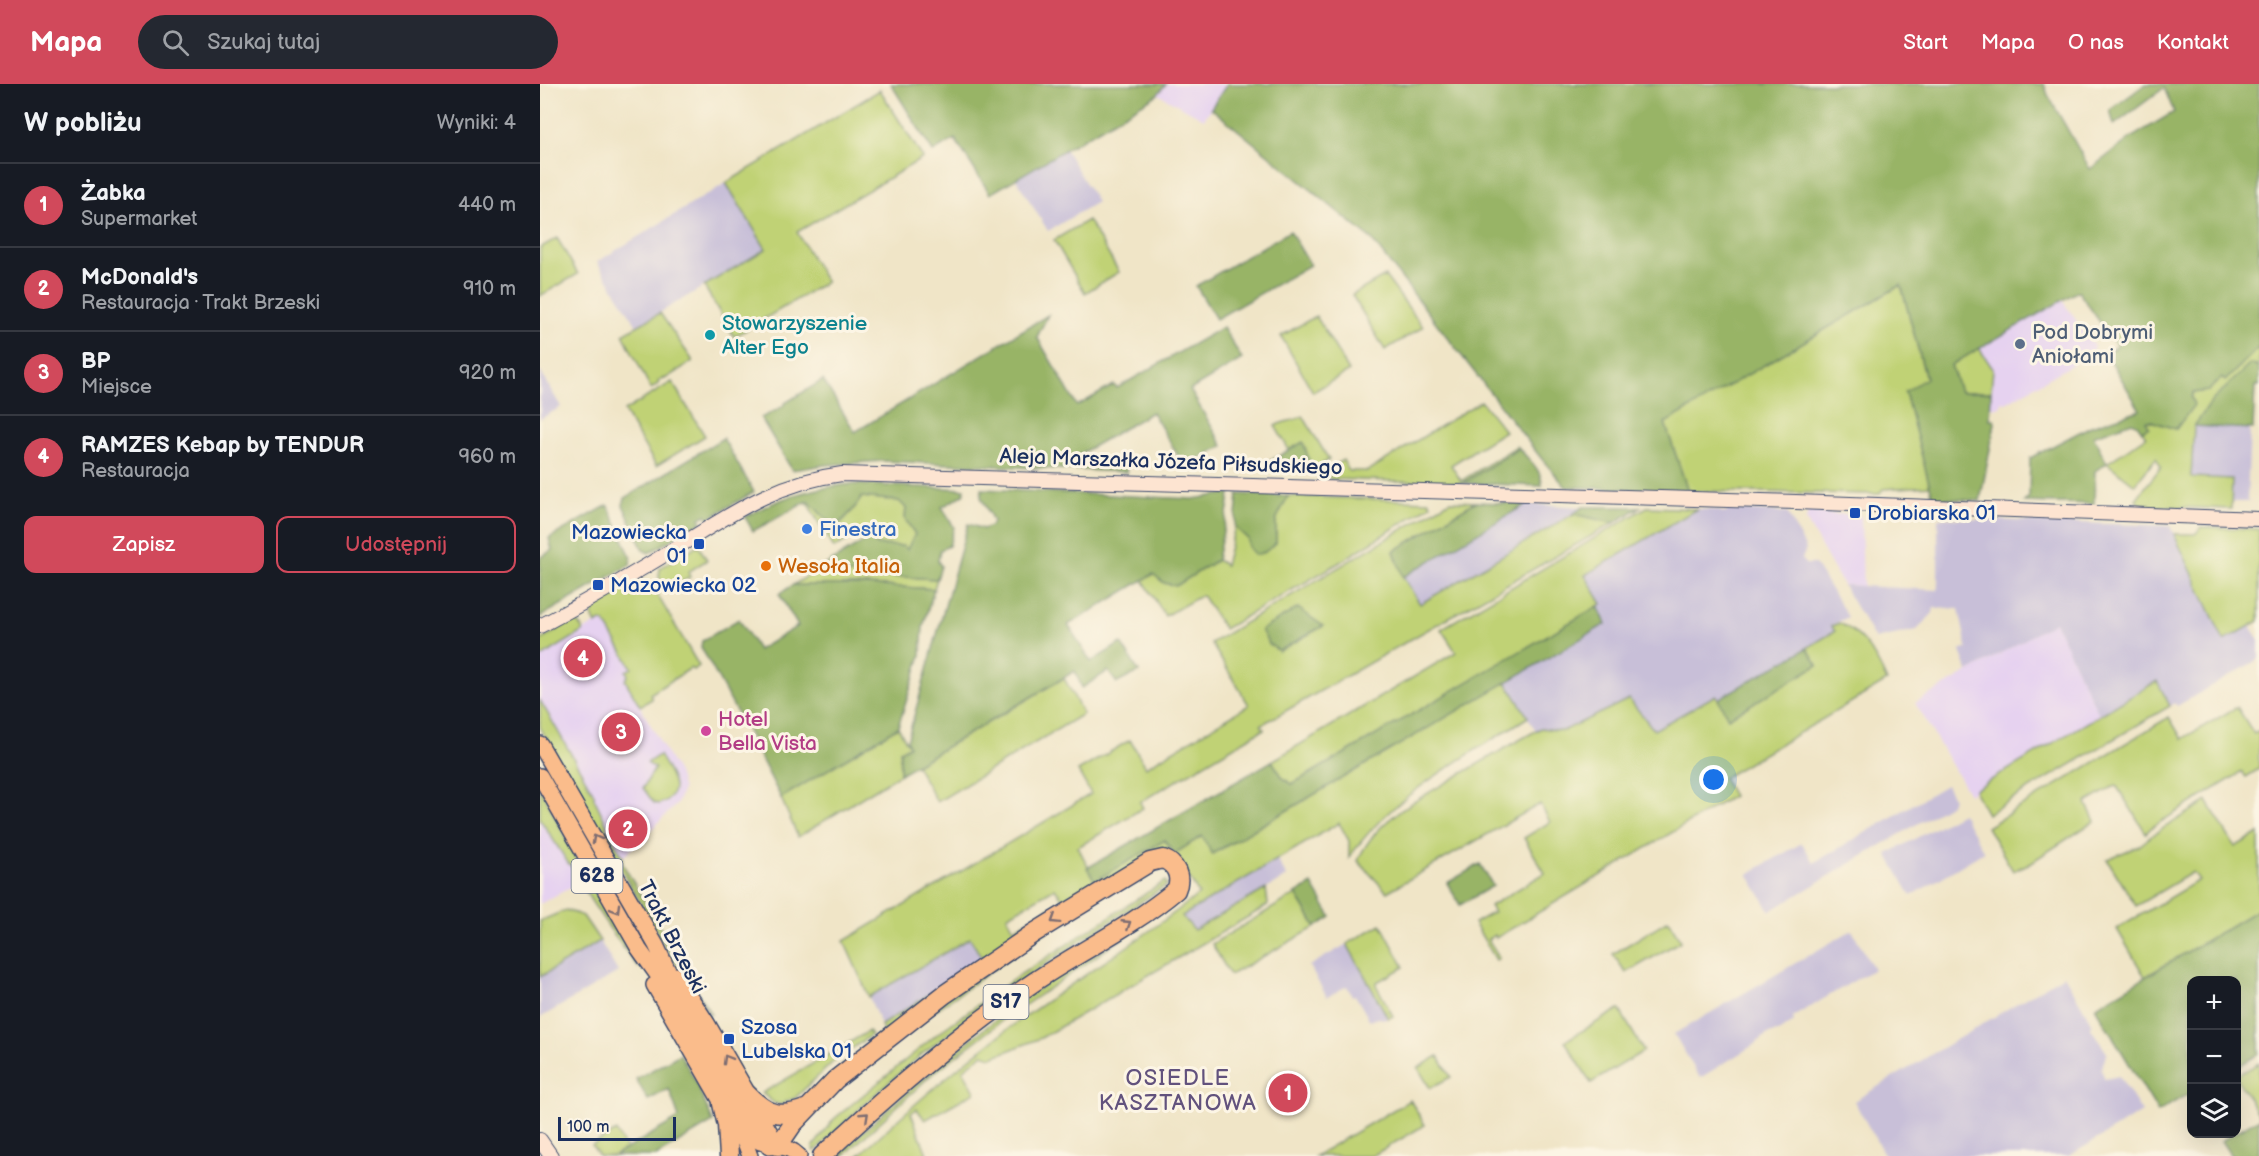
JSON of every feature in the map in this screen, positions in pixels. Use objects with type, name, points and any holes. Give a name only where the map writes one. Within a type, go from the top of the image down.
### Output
[{"type":"highway","name":"S17","points":[[808,1108],[835,1080],[967,978],[1034,933],[1150,862],[1162,859],[1174,867],[1179,882],[1176,890],[1034,982],[970,1028],[888,1095],[822,1156]]},
{"type":"highway","points":[[747,1094],[772,1113],[790,1113],[808,1108]]},
{"type":"highway","points":[[722,1104],[727,1125],[729,1156]]},
{"type":"highway","points":[[769,1144],[808,1108]]},
{"type":"main road","name":"Aleja Marszałka Józefa Piłsudskiego","points":[[540,626],[577,607],[765,496],[803,481],[842,474],[1796,502],[2259,519]]},
{"type":"main road","name":"Aleja Marszałka Józefa Piłsudskiego","points":[[540,632],[577,607]]},
{"type":"main road","name":"Trakt Brzeski","points":[[540,744],[656,945],[693,1025]]},
{"type":"main road","name":"Trakt Brzeski","points":[[540,776],[639,949],[693,1025],[769,1144]]},
{"type":"main road","points":[[656,945],[707,1023],[747,1094],[769,1144]]},
{"type":"main road","points":[[639,949],[670,1014],[751,1156],[769,1144]]},
{"type":"main road","points":[[540,1140],[551,1156]]},
{"type":"main road","points":[[769,1144],[794,1151],[799,1156]]},
{"type":"shaded area","points":[[1098,84],[1228,84],[1204,119],[1160,95]]},
{"type":"shaded area","points":[[1065,149],[1097,202],[1048,231],[1016,179]]},
{"type":"shaded area","points":[[726,183],[767,249],[637,326],[597,262]]},
{"type":"shaded area","points":[[2062,300],[2094,346],[2092,353],[2006,403],[2002,402],[2000,407],[1991,408],[1990,421],[1926,379]]},
{"type":"shaded area","points":[[540,371],[561,407],[540,419]]},
{"type":"shaded area","points":[[2194,426],[2250,429],[2247,501],[2251,502],[2231,502],[2232,479],[2191,477]]},
{"type":"shaded area","points":[[1527,504],[1583,507],[1420,604],[1403,577]]},
{"type":"shaded area","points":[[1697,509],[1726,513],[1728,510],[1787,512],[1806,549],[1802,559],[1805,564],[1815,564],[1848,617],[1832,625],[1835,630],[1807,648],[1718,699],[1715,695],[1654,730],[1629,699],[1563,731],[1541,728],[1536,731],[1506,682],[1605,624],[1598,606],[1602,603],[1585,575]]},
{"type":"shaded area","points":[[1808,512],[1861,516],[1863,586],[1843,585],[1806,520]]},
{"type":"shaded area","points":[[1938,518],[2170,526],[2224,641],[2250,626],[2259,640],[2259,659],[2177,706],[2175,703],[2170,706],[2157,681],[2099,715],[2055,622],[1968,672],[1960,651],[1967,648],[1959,609],[1934,608],[1933,613],[1917,630],[1875,639],[1843,585],[1938,590]]},
{"type":"shaded area","points":[[601,620],[632,668],[625,680],[678,773],[683,789],[677,804],[623,857],[606,827],[584,775],[540,700],[540,658]]},
{"type":"shaded area","points":[[2055,622],[2099,715],[1969,794],[1915,703]]},
{"type":"shaded area","points":[[1946,785],[1953,797],[1951,804],[1770,911],[1748,874],[1802,843],[1814,863]]},
{"type":"shaded area","points":[[1962,813],[1984,852],[1911,896],[1887,854]]},
{"type":"shaded area","points":[[540,819],[568,863],[574,868],[580,882],[540,904]]},
{"type":"shaded area","points":[[1277,859],[1287,877],[1194,931],[1182,916]]},
{"type":"shaded area","points":[[1852,930],[1874,969],[1793,1017],[1794,1022],[1778,1032],[1768,1034],[1700,1078],[1674,1034]]},
{"type":"shaded area","points":[[970,937],[983,960],[881,1025],[869,997]]},
{"type":"shaded area","points":[[600,941],[618,972],[540,1018],[540,977]]},
{"type":"shaded area","points":[[1347,944],[1388,1018],[1370,1021],[1347,986],[1327,997],[1309,966]]},
{"type":"shaded area","points":[[2064,975],[2093,1025],[2090,1027],[2107,1053],[2101,1069],[2105,1079],[2119,1076],[2142,1112],[2069,1156],[1885,1156],[1854,1101]]},
{"type":"green space","points":[[891,84],[1166,84],[1157,95],[990,194],[955,139],[933,152]]},
{"type":"green space","points":[[1227,84],[2044,84],[2090,169],[2132,137],[2174,112],[2164,88],[2114,125],[2110,110],[2146,84],[2259,84],[2259,347],[2225,381],[2222,378],[2208,391],[2193,393],[2191,397],[2194,405],[2176,429],[2146,421],[2149,427],[2142,431],[2137,424],[2132,422],[2093,436],[2107,463],[2095,471],[2094,504],[2024,502],[2029,497],[2030,458],[2091,426],[2140,410],[2106,353],[2117,346],[2078,291],[1951,365],[1960,392],[1991,392],[1990,420],[1994,419],[1995,423],[1980,501],[1933,498],[1905,392],[1926,378],[1901,285],[1665,423],[1688,491],[1566,487],[1371,239],[1211,108]]},
{"type":"green space","points":[[880,90],[923,158],[797,232],[826,282],[734,337],[704,286],[766,249],[726,183]]},
{"type":"green space","points":[[1088,220],[1119,272],[1085,293],[1054,240]]},
{"type":"green space","points":[[1290,231],[1310,265],[1216,319],[1196,286]]},
{"type":"green space","points":[[557,238],[578,274],[540,296],[540,248]]},
{"type":"green space","points":[[1385,276],[1423,327],[1385,350],[1352,295]]},
{"type":"green space","points":[[1901,285],[1926,379],[1905,392],[1930,486],[1883,489],[1879,494],[1688,491],[1665,423]]},
{"type":"green space","points":[[660,313],[693,361],[658,381],[659,383],[651,389],[623,334]]},
{"type":"green space","points":[[1048,315],[1037,337],[1077,406],[1114,385],[1117,388],[1223,327],[1242,359],[1190,390],[1223,446],[1189,464],[1183,464],[1152,412],[1073,458],[1124,461],[1127,472],[883,461],[792,470],[761,418],[823,380],[855,432]]},
{"type":"green space","points":[[1316,316],[1349,371],[1313,392],[1281,336]]},
{"type":"green space","points":[[2259,347],[2259,366],[2254,364],[2212,401],[2194,427],[2191,477],[2232,479],[2231,509],[2140,506],[2136,499],[2161,467],[2156,458],[2135,485],[2107,463],[2146,437],[2142,431],[2149,427],[2145,421],[2176,429],[2193,402],[2191,397],[2193,393],[2208,391],[2222,378],[2225,381]]},
{"type":"green space","points":[[1979,348],[1993,369],[1991,392],[1960,392],[1951,365]]},
{"type":"green space","points":[[2250,364],[2259,366],[2259,386],[2255,386],[2253,429],[2194,426],[2212,401]]},
{"type":"green space","points":[[672,382],[705,436],[656,466],[624,411]]},
{"type":"green space","points":[[1481,401],[1505,431],[1451,465],[1461,481],[1517,446],[1519,448],[1463,483],[1330,479],[1328,470],[1343,460],[1349,471],[1368,471]]},
{"type":"green space","points":[[1303,416],[1329,460],[1310,471],[1303,442],[1289,450],[1275,426]]},
{"type":"green space","points":[[723,438],[754,492],[709,518],[706,515],[700,518],[702,522],[649,553],[643,550],[623,505],[625,498]]},
{"type":"green space","points":[[1303,442],[1310,471],[1258,468]]},
{"type":"green space","points":[[1519,448],[1538,470],[1542,486],[1463,483]]},
{"type":"green space","points":[[851,484],[965,489],[963,495],[942,507],[954,527],[949,546],[940,550],[938,561],[941,566],[937,579],[814,572],[871,537],[877,545],[903,546],[907,549],[915,534],[905,519],[906,508],[899,501],[862,497],[840,523],[830,523],[808,501],[753,531],[745,517],[796,494]]},
{"type":"green space","points":[[982,489],[1193,499],[1230,493],[1217,560],[1176,586],[1164,583],[1153,574],[1068,625],[1091,662],[1121,643],[1139,672],[1117,683],[1108,671],[1082,688],[1075,671],[900,774],[900,751],[909,746],[907,741],[968,524],[983,529],[991,526],[993,521],[981,497]]},
{"type":"green space","points":[[1238,494],[1288,496],[1276,520],[1276,543],[1265,552],[1255,555],[1249,548],[1248,539],[1235,527]]},
{"type":"green space","points":[[1288,496],[1429,501],[1431,505],[1337,564],[1224,629],[1202,595],[1165,616],[1143,580],[1154,574],[1164,583],[1176,586],[1217,560],[1225,565],[1235,527],[1248,539],[1249,548],[1276,543],[1276,520]]},
{"type":"green space","points":[[862,497],[900,501],[906,508],[905,519],[915,534],[907,550],[903,546],[877,545],[866,529],[834,548],[806,501],[808,500],[830,523],[841,523]]},
{"type":"green space","points":[[1450,501],[1475,502],[1394,551],[1403,577],[1420,604],[1573,514],[1614,523],[1261,725],[1264,729],[1140,802],[1143,808],[1078,847],[1095,880],[1165,840],[1170,848],[1152,857],[803,1104],[799,1104],[883,1031],[881,1025],[983,960],[970,938],[869,997],[844,941],[1091,794],[1078,771],[1130,740],[1146,767],[1249,705],[1211,643]],"holes":[[[1298,608],[1322,627],[1279,651]],[[1055,888],[1063,900],[1014,929],[1007,916]]]},
{"type":"green space","points":[[1475,502],[1527,504],[1403,577],[1394,551]]},
{"type":"green space","points":[[608,505],[631,557],[630,565],[540,617],[540,558],[552,550],[549,538]]},
{"type":"green space","points":[[1583,507],[1640,507],[1614,523],[1573,514]]},
{"type":"green space","points":[[1647,507],[1697,509],[1585,575],[1602,604],[1292,784],[1283,778],[1272,761],[1456,652],[1441,629]]},
{"type":"green space","points":[[2202,527],[2258,529],[2259,531],[2259,621],[2224,641],[2174,534],[2195,534]]},
{"type":"green space","points":[[698,545],[707,560],[688,572],[690,577],[667,591],[659,577],[660,568]]},
{"type":"green space","points":[[814,572],[937,579],[934,589],[866,585],[793,585]]},
{"type":"green space","points":[[639,580],[651,584],[699,666],[693,670],[691,668],[650,694],[652,699],[640,706],[625,680],[628,675],[626,671],[632,668],[605,623],[601,621],[596,624],[592,616],[593,607]]},
{"type":"green space","points":[[793,585],[866,585],[934,589],[923,627],[921,655],[898,727],[781,798],[701,647],[702,641],[739,619],[758,650],[798,626],[779,594]]},
{"type":"green space","points":[[1598,606],[1606,624],[1212,854],[1202,836],[1174,854],[1165,840],[1095,881],[1087,868],[1272,761],[1283,778],[1292,784]]},
{"type":"green space","points":[[1298,608],[1323,626],[1279,651],[1269,644],[1261,630]]},
{"type":"green space","points":[[572,620],[577,621],[582,632],[540,658],[540,641]]},
{"type":"green space","points":[[1839,623],[1848,627],[1862,640],[1874,655],[1887,681],[1723,778],[1733,796],[1496,938],[1495,935],[1488,939],[1499,958],[1496,960],[1474,923],[1494,912],[1490,906],[1545,873],[1524,838],[1550,822],[1540,804],[1387,892],[1358,861],[1376,832],[1388,820],[1432,791],[1541,728],[1563,731],[1629,699],[1654,730],[1716,695],[1728,718],[1818,665],[1807,648],[1835,631],[1831,626]]},
{"type":"green space","points":[[1807,648],[1818,665],[1728,718],[1718,699]]},
{"type":"green space","points":[[1064,678],[1083,714],[937,802],[916,765]]},
{"type":"green space","points":[[2157,681],[2170,706],[1987,814],[1974,790]]},
{"type":"green space","points":[[1506,682],[1528,717],[1408,796],[1367,835],[1349,858],[1349,841],[1339,823],[1182,916],[1194,930],[1266,889],[1268,905],[1265,907],[1041,1038],[992,1057],[983,1054],[963,1070],[975,1092],[925,1120],[917,1109],[911,1113],[927,1154],[858,1156],[933,1089],[992,1041],[1153,929],[1199,894],[1174,854],[1202,836],[1213,854]]},
{"type":"green space","points":[[540,700],[594,794],[606,827],[623,857],[622,863],[711,1015],[686,982],[540,727]]},
{"type":"green space","points":[[2237,707],[2254,734],[2259,731],[2259,769],[2246,777],[2242,772],[2152,827],[2146,833],[2116,785],[2086,803],[2095,821],[2030,863],[2013,871],[1987,827],[2169,717],[2182,739]]},
{"type":"green space","points":[[898,727],[909,746],[900,751],[900,774],[798,837],[781,798]]},
{"type":"green space","points":[[659,755],[671,776],[674,788],[672,794],[659,804],[654,803],[643,788],[655,768],[647,763]]},
{"type":"green space","points":[[540,787],[574,855],[639,968],[590,899],[578,875],[540,819]]},
{"type":"green space","points":[[2207,801],[2235,847],[2259,833],[2259,909],[2145,977],[2117,929],[2199,880],[2193,872],[2136,906],[2107,859],[2139,846]]},
{"type":"green space","points":[[1480,864],[1493,886],[1460,905],[1447,883]]},
{"type":"green space","points":[[1165,881],[1167,885],[1027,977],[945,1036],[878,1092],[815,1151],[813,1147],[834,1119],[941,1031],[1021,974]]},
{"type":"green space","points":[[1312,884],[1331,917],[1316,927],[1296,894]]},
{"type":"green space","points":[[1296,894],[1316,927],[1230,975],[1212,944]]},
{"type":"green space","points":[[2259,909],[2259,1054],[2241,1065],[2241,976],[2187,976],[2187,1094],[2158,1112],[2095,1007]]},
{"type":"green space","points":[[566,910],[583,916],[600,941],[540,977],[540,921]]},
{"type":"green space","points":[[1668,920],[1681,941],[1626,973],[1613,954]]},
{"type":"green space","points":[[1381,924],[1404,967],[1377,982],[1376,985],[1393,1016],[1388,1018],[1347,944]]},
{"type":"green space","points":[[1142,925],[1003,1020],[930,1076],[851,1149],[842,1156],[837,1156],[909,1090],[985,1028],[1050,982]]},
{"type":"green space","points":[[1619,1009],[1644,1051],[1591,1083],[1565,1041]]},
{"type":"green space","points":[[869,1031],[871,1035],[832,1063],[795,1098],[784,1102],[784,1105],[774,1103],[762,1093]]},
{"type":"green space","points":[[680,1054],[695,1080],[713,1122],[656,1156],[614,1156],[679,1118],[669,1089],[648,1100],[636,1079]]},
{"type":"green space","points":[[1438,1056],[1451,1077],[1430,1088],[1418,1068]]},
{"type":"green space","points":[[2259,1063],[2259,1115],[2241,1086],[2241,1073]]},
{"type":"green space","points":[[1410,1100],[1425,1125],[1372,1156],[1315,1156]]},
{"type":"green space","points":[[2259,1118],[2259,1156],[2231,1156],[2221,1141],[2226,1138],[2241,1138],[2241,1129]]},
{"type":"green space","points":[[616,1131],[626,1149],[614,1156],[599,1156],[592,1145]]},
{"type":"place","name":"Stowarzyszenie Alter Ego","points":[[710,335]]},
{"type":"place","name":"Pod Dobrymi Aniołami","points":[[2020,344]]},
{"type":"place","name":"Drobiarska 01","points":[[1855,513]]},
{"type":"place","name":"Finestra","points":[[807,529]]},
{"type":"place","name":"Mazowiecka 01","points":[[699,544]]},
{"type":"place","name":"Wesoła Italia","points":[[766,566]]},
{"type":"place","name":"Mazowiecka 02","points":[[598,585]]},
{"type":"place","name":"RAMZES Kebap by TENDUR","points":[[583,658]]},
{"type":"place","name":"Hotel Bella Vista","points":[[706,731]]},
{"type":"place","name":"BP","points":[[621,732]]},
{"type":"place","name":"McDonald's","points":[[628,829]]},
{"type":"place","name":"Szosa Lubelska 01","points":[[729,1039]]},
{"type":"place","name":"Żabka","points":[[1288,1093]]},
{"type":"district","name":"OSIEDLE KASZTANOWA","points":[[1178,1090]]}]
